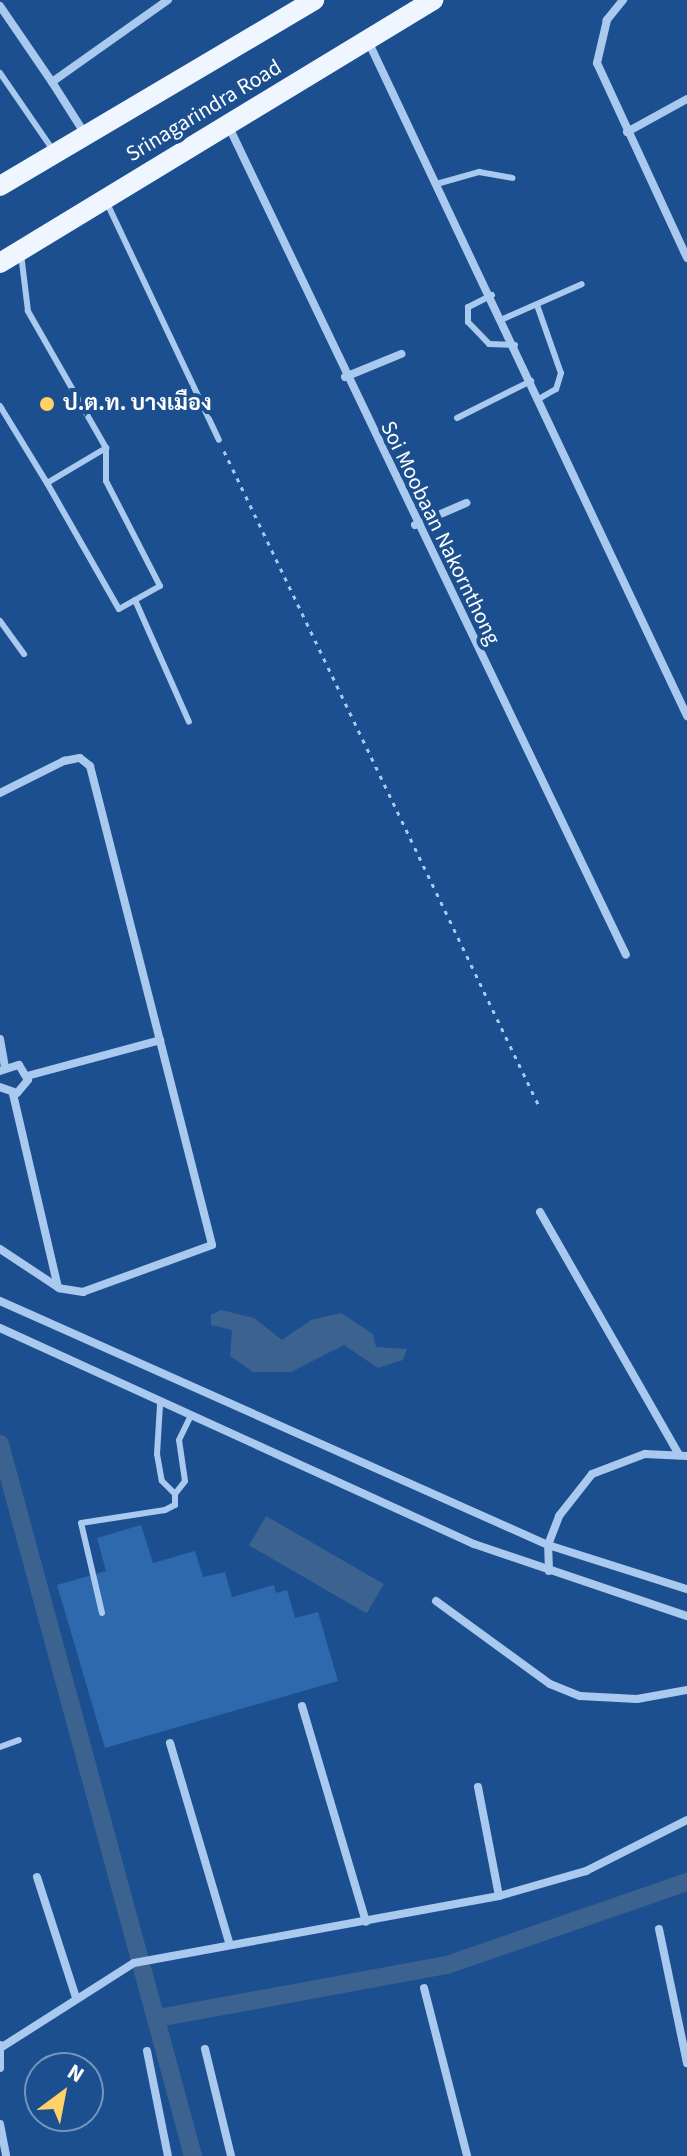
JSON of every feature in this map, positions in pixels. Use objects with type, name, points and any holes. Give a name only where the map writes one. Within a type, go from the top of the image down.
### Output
[{"type":"main road","name":"Srinagarindra Road","points":[[0,186],[314,0]]},
{"type":"main road","name":"Srinagarindra Road","points":[[0,263],[433,0]]},
{"type":"street","points":[[52,82],[168,0]]},
{"type":"street","points":[[623,0],[607,20],[597,63],[687,258]]},
{"type":"street","points":[[0,6],[86,136]]},
{"type":"street","points":[[368,40],[440,183],[687,716]]},
{"type":"street","points":[[627,132],[687,99]]},
{"type":"street","name":"Soi Moobaan Nakornthong","points":[[228,125],[415,525],[626,955]]},
{"type":"street","points":[[677,233],[687,228]]},
{"type":"street","points":[[345,377],[401,354]]},
{"type":"street","points":[[415,525],[466,503]]},
{"type":"street","points":[[0,793],[64,761],[80,758],[90,766],[211,1248],[83,1292],[59,1288],[0,1249]]},
{"type":"street","points":[[0,1039],[3,1068],[19,1065],[27,1076],[25,1088],[13,1094]]},
{"type":"street","points":[[27,1076],[160,1040]]},
{"type":"street","points":[[0,1087],[13,1094],[59,1288]]},
{"type":"street","points":[[540,1212],[682,1455],[618,1460],[592,1474],[574,1491],[548,1545],[549,1571]]},
{"type":"street","points":[[0,1301],[548,1545],[687,1589]]},
{"type":"street","points":[[0,1328],[160,1405],[549,1571],[687,1616]]},
{"type":"street","points":[[436,1601],[550,1684],[580,1696],[637,1699],[687,1690]]},
{"type":"street","points":[[302,1706],[366,1922]]},
{"type":"street","points":[[170,1743],[229,1942]]},
{"type":"street","points":[[478,1787],[499,1896]]},
{"type":"street","points":[[0,2068],[1,2046],[115,1972],[161,1956],[229,1942],[366,1922],[499,1896],[586,1871],[687,1820]]},
{"type":"street","points":[[37,1877],[76,1998]]},
{"type":"street","points":[[659,1929],[687,2063]]},
{"type":"street","points":[[424,1988],[467,2156]]},
{"type":"street","points":[[205,2049],[231,2156]]},
{"type":"street","points":[[147,2051],[168,2156]]},
{"type":"street","points":[[0,2124],[6,2156]]},
{"type":"lane","points":[[0,73],[55,153]]},
{"type":"lane","points":[[440,183],[479,172],[512,178]]},
{"type":"lane","points":[[105,199],[219,440]]},
{"type":"lane","points":[[0,406],[119,609],[160,586],[106,481],[106,448],[28,311],[21,250]]},
{"type":"lane","points":[[503,319],[582,284]]},
{"type":"lane","points":[[492,295],[468,307],[468,322],[489,344],[515,345]]},
{"type":"lane","points":[[537,305],[561,373],[556,389],[539,399]]},
{"type":"lane","points":[[457,418],[531,381]]},
{"type":"lane","points":[[47,483],[106,448]]},
{"type":"lane","points":[[135,600],[189,722]]},
{"type":"lane","points":[[0,621],[24,654]]},
{"type":"lane","points":[[160,1405],[157,1454],[162,1481],[175,1494]]},
{"type":"lane","points":[[102,1613],[81,1523],[165,1510],[175,1505],[175,1494],[185,1481],[179,1440],[190,1417]]},
{"type":"lane","points":[[0,1747],[19,1740]]},
{"type":"path","points":[[219,440],[539,1106]]},
{"type":"shaded area","points":[[221,1310],[254,1318],[282,1340],[311,1320],[341,1313],[373,1334],[376,1347],[407,1349],[403,1360],[378,1368],[344,1345],[291,1372],[253,1372],[230,1356],[232,1330],[211,1325],[211,1315]]},
{"type":"shaded area","points":[[266,1516],[384,1584],[367,1613],[249,1545]]},
{"type":"shaded area","points":[[141,1525],[153,1563],[195,1551],[203,1577],[225,1572],[232,1597],[274,1585],[276,1593],[287,1590],[295,1618],[318,1612],[338,1681],[105,1748],[57,1585],[106,1571],[97,1538]]},
{"type":"waterway","points":[[0,1444],[193,2156]]},
{"type":"waterway","points":[[158,2018],[447,1965],[687,1882]]},
{"type":"place","name":"ป.ต.ท. บางเมือง","points":[[47,404]]}]
